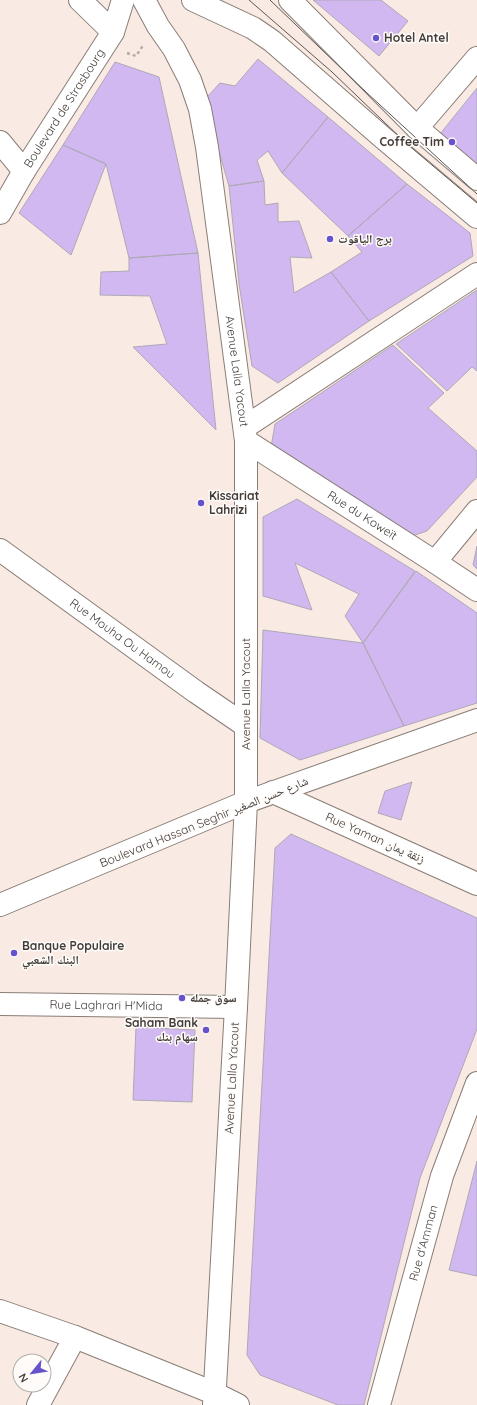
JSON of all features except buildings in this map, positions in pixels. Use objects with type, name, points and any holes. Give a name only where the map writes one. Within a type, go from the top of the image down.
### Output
[{"type":"street","points":[[80,0],[118,42]]},
{"type":"street","name":"Boulevard de Strasbourg","points":[[0,213],[24,171],[118,42],[123,0]]},
{"type":"street","name":"Avenue Lalla Yacout","points":[[144,0],[158,26],[174,49],[190,80],[200,109],[208,155],[245,434],[246,802],[214,1399]]},
{"type":"street","points":[[193,0],[253,28],[272,41],[477,217]]},
{"type":"street","points":[[290,0],[417,128],[477,179]]},
{"type":"street","points":[[417,128],[477,58]]},
{"type":"street","points":[[0,142],[24,171]]},
{"type":"street","points":[[245,434],[477,274]]},
{"type":"street","name":"Rue du Koweït","points":[[245,434],[477,590]]},
{"type":"street","points":[[435,562],[477,511]]},
{"type":"street","name":"Rue Mouha Ou Hamou","points":[[0,550],[196,692],[246,726]]},
{"type":"street","name":"Boulevard Hassan Seghir شارع حسن الصغير","points":[[0,905],[246,802],[477,720]]},
{"type":"street","name":"Rue Yaman زنقة يمان","points":[[273,792],[477,884]]},
{"type":"street","name":"Rue Laghrari H'Mida","points":[[0,1004],[236,1007]]},
{"type":"street","name":"Rue d'Amman","points":[[379,1405],[442,1176],[477,1083]]},
{"type":"street","points":[[0,1311],[76,1337],[214,1399],[238,1405]]},
{"type":"street","points":[[38,1405],[76,1337]]},
{"type":"path","points":[[118,42],[136,56],[149,38]]},
{"type":"tram line","points":[[249,0],[332,72],[407,144],[477,203]]},
{"type":"tram line","points":[[270,0],[367,93],[477,194]]},
{"type":"place","name":"Hotel Antel","points":[[376,38]]},
{"type":"place","name":"Coffee Tim","points":[[452,142]]},
{"type":"place","name":"برج الياقوت","points":[[330,239]]},
{"type":"place","name":"Kissariat Lahrizi","points":[[201,503]]},
{"type":"place","name":"Banque Populaire البنك الشعبي","points":[[14,953]]},
{"type":"place","name":"سوق جمله","points":[[182,998]]},
{"type":"place","name":"Saham Bank سهام بنك","points":[[206,1030]]}]
